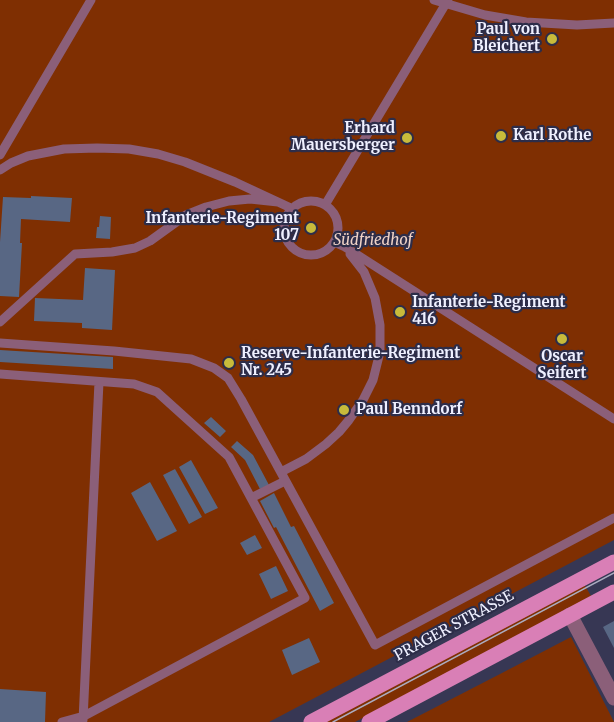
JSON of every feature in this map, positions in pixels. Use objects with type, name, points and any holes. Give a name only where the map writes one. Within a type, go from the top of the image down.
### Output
[{"type":"main road","name":"PRAGER STRASSE","points":[[311,722],[614,561]]},
{"type":"main road","points":[[369,722],[614,592]]},
{"type":"street","points":[[570,615],[614,698]]},
{"type":"lane","points":[[0,155],[91,0]]},
{"type":"lane","points":[[434,0],[485,15],[526,22],[577,25],[614,23]]},
{"type":"lane","points":[[325,205],[446,2]]},
{"type":"lane","points":[[0,170],[28,156],[64,149],[129,150],[158,154],[185,162],[226,178],[292,209]]},
{"type":"lane","points":[[0,322],[75,254],[135,248],[150,241],[186,216],[206,207],[229,201],[250,199],[278,202]]},
{"type":"lane","points":[[304,202],[318,202],[325,205],[337,221],[338,228],[334,242],[318,254],[310,255],[297,251],[288,241],[284,228],[285,220],[292,209],[304,202]]},
{"type":"lane","points":[[334,242],[614,419]]},
{"type":"lane","points":[[251,498],[283,477],[339,432],[363,400],[373,380],[380,352],[380,325],[375,298],[364,272],[345,247]]},
{"type":"lane","points":[[0,343],[191,359],[214,368],[228,378],[375,645],[614,518]]},
{"type":"lane","points":[[0,374],[134,384],[157,392],[229,457],[305,598],[84,719],[62,722]]},
{"type":"lane","points":[[84,719],[99,382]]},
{"type":"green space","name":"Südfriedhof","points":[[0,0],[614,0],[614,540],[269,722],[0,722]]},
{"type":"green space","points":[[584,584],[591,596],[355,722],[326,722]]},
{"type":"green space","points":[[571,637],[614,722],[407,722],[502,673]]},
{"type":"building","points":[[31,196],[72,198],[70,222],[21,219],[19,297],[0,296],[3,197],[31,198]]},
{"type":"building","points":[[100,216],[111,217],[110,239],[96,238]]},
{"type":"building","points":[[85,268],[115,270],[112,330],[82,328],[82,323],[34,321],[35,298],[83,300]]},
{"type":"building","points":[[0,350],[113,357],[113,369],[0,362]]},
{"type":"building","points":[[211,417],[226,431],[220,437],[204,423]]},
{"type":"building","points":[[237,441],[253,455],[269,485],[260,489],[245,460],[231,447]]},
{"type":"building","points":[[191,460],[218,508],[205,514],[179,467]]},
{"type":"building","points":[[175,469],[202,517],[189,524],[163,475]]},
{"type":"building","points":[[150,482],[177,531],[157,541],[131,493]]},
{"type":"building","points":[[274,493],[334,603],[320,611],[260,501]]},
{"type":"building","points":[[255,535],[262,548],[247,555],[240,543]]},
{"type":"building","points":[[276,566],[288,591],[271,599],[259,574]]},
{"type":"building","points":[[614,621],[614,648],[603,627]]},
{"type":"building","points":[[309,638],[320,662],[292,675],[282,650]]},
{"type":"building","points":[[0,689],[46,692],[45,722],[0,722]]},
{"type":"tram line","points":[[333,722],[614,573]]},
{"type":"place","name":"Paul von Bleichert","points":[[552,39]]},
{"type":"place","name":"Karl Rothe","points":[[501,136]]},
{"type":"place","name":"Erhard Mauersberger","points":[[407,138]]},
{"type":"place","name":"Infanterie-Regiment 107","points":[[311,228]]},
{"type":"place","name":"Infanterie-Regiment 416","points":[[400,312]]},
{"type":"place","name":"Oscar Seifert","points":[[562,339]]},
{"type":"place","name":"Reserve-Infanterie-Regiment Nr. 245","points":[[229,363]]},
{"type":"place","name":"Paul Benndorf","points":[[344,410]]}]
